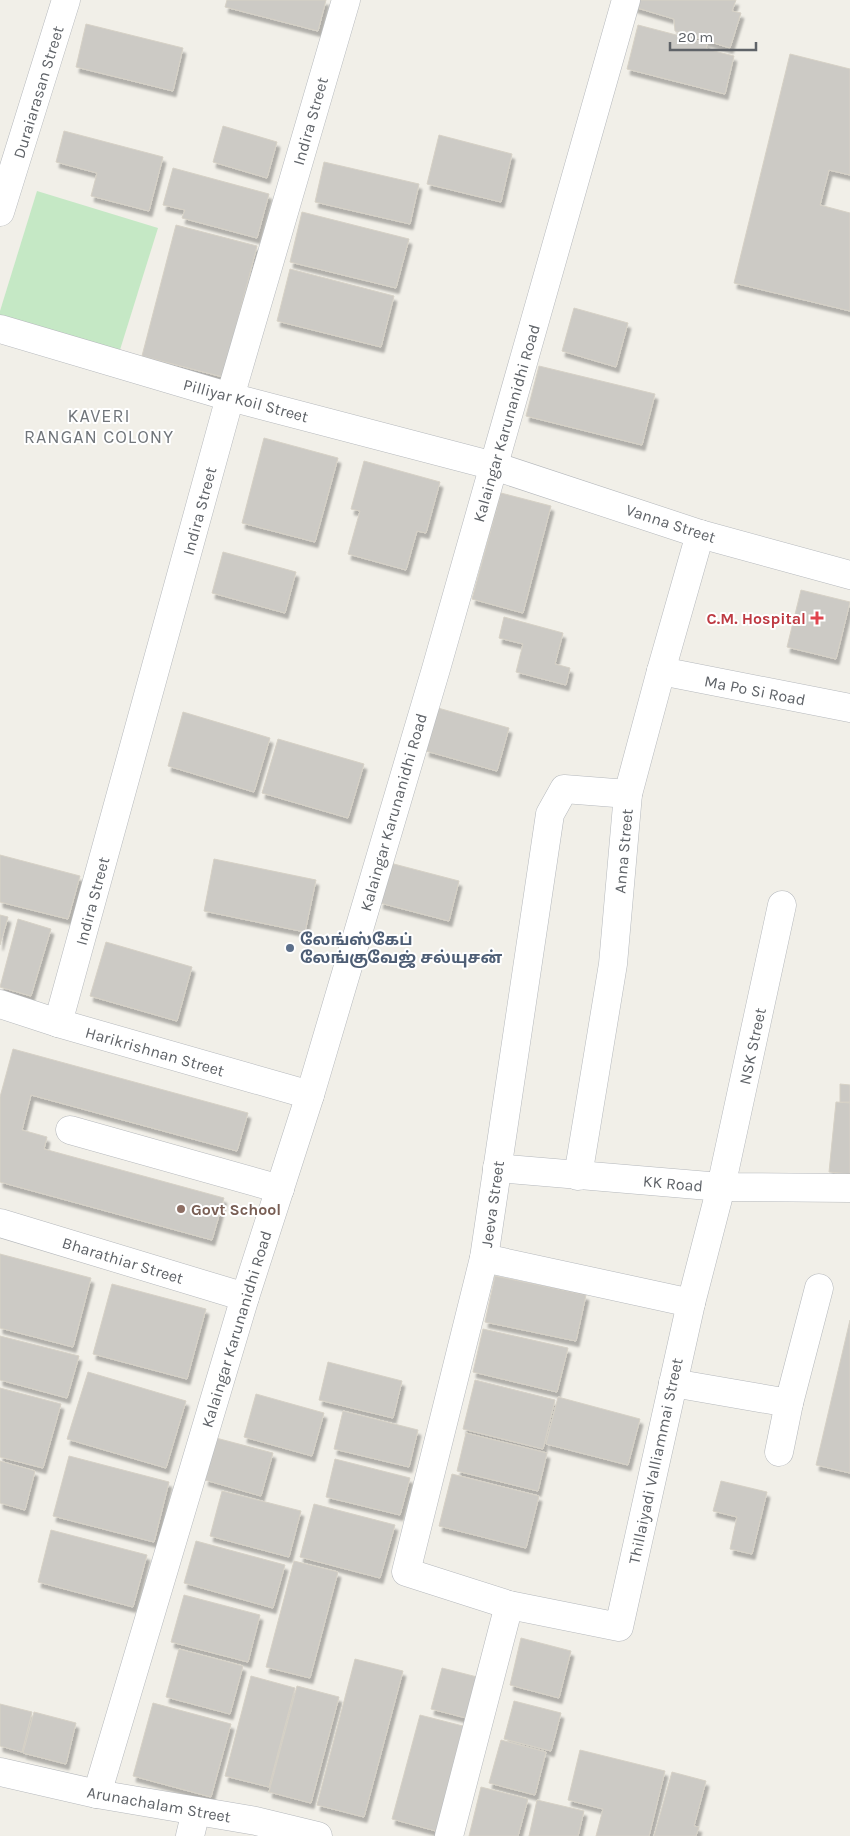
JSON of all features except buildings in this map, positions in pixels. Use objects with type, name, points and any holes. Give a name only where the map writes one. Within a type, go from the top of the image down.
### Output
[{"type":"street","name":"Duraiarasan Street","points":[[0,212],[66,0]]},
{"type":"street","name":"Indira Street","points":[[58,1023],[230,397],[346,0]]},
{"type":"street","name":"Kalaingar Karunanidhi Road","points":[[98,1794],[245,1297],[310,1095],[494,466],[626,0]]},
{"type":"street","name":"Pilliyar Koil Street","points":[[0,329],[230,397],[494,466]]},
{"type":"street","name":"Vanna Street","points":[[494,466],[700,534],[850,575]]},
{"type":"street","name":"Anna Street","points":[[578,1176],[613,964],[628,794],[660,671],[700,534]]},
{"type":"street","name":"Ma Po Si Road","points":[[660,671],[850,708]]},
{"type":"street","name":"Jeeva Street","points":[[509,1605],[406,1572],[484,1258],[550,814],[564,789],[628,794]]},
{"type":"street","name":"NSK Street","points":[[721,1187],[782,905]]},
{"type":"street","name":"Harikrishnan Street","points":[[0,1004],[58,1023],[310,1095]]},
{"type":"street","points":[[70,1130],[280,1189]]},
{"type":"street","name":"KK Road","points":[[497,1168],[721,1187],[850,1188]]},
{"type":"street","name":"Thillaiyadi Valliammai Street","points":[[509,1605],[619,1627],[691,1303],[721,1187]]},
{"type":"street","name":"Bharathiar Street","points":[[0,1223],[245,1297]]},
{"type":"street","points":[[484,1258],[691,1303]]},
{"type":"street","points":[[779,1452],[789,1402],[819,1288]]},
{"type":"street","points":[[673,1383],[789,1402]]},
{"type":"street","points":[[449,1836],[509,1605]]},
{"type":"street","name":"Arunachalam Street","points":[[0,1772],[98,1794],[193,1824],[256,1822],[318,1836]]},
{"type":"green space","points":[[37,191],[158,228],[119,353],[0,316]]},
{"type":"place","name":"C.M. Hospital","points":[[817,618]]},
{"type":"place","name":"லேங்ஸ்கேப் லேங்குவேஜ் சல்யுசன்","points":[[290,948]]},
{"type":"place","name":"Govt School","points":[[181,1209]]},
{"type":"district","name":"KAVERI RANGAN COLONY","points":[[99,426]]}]
